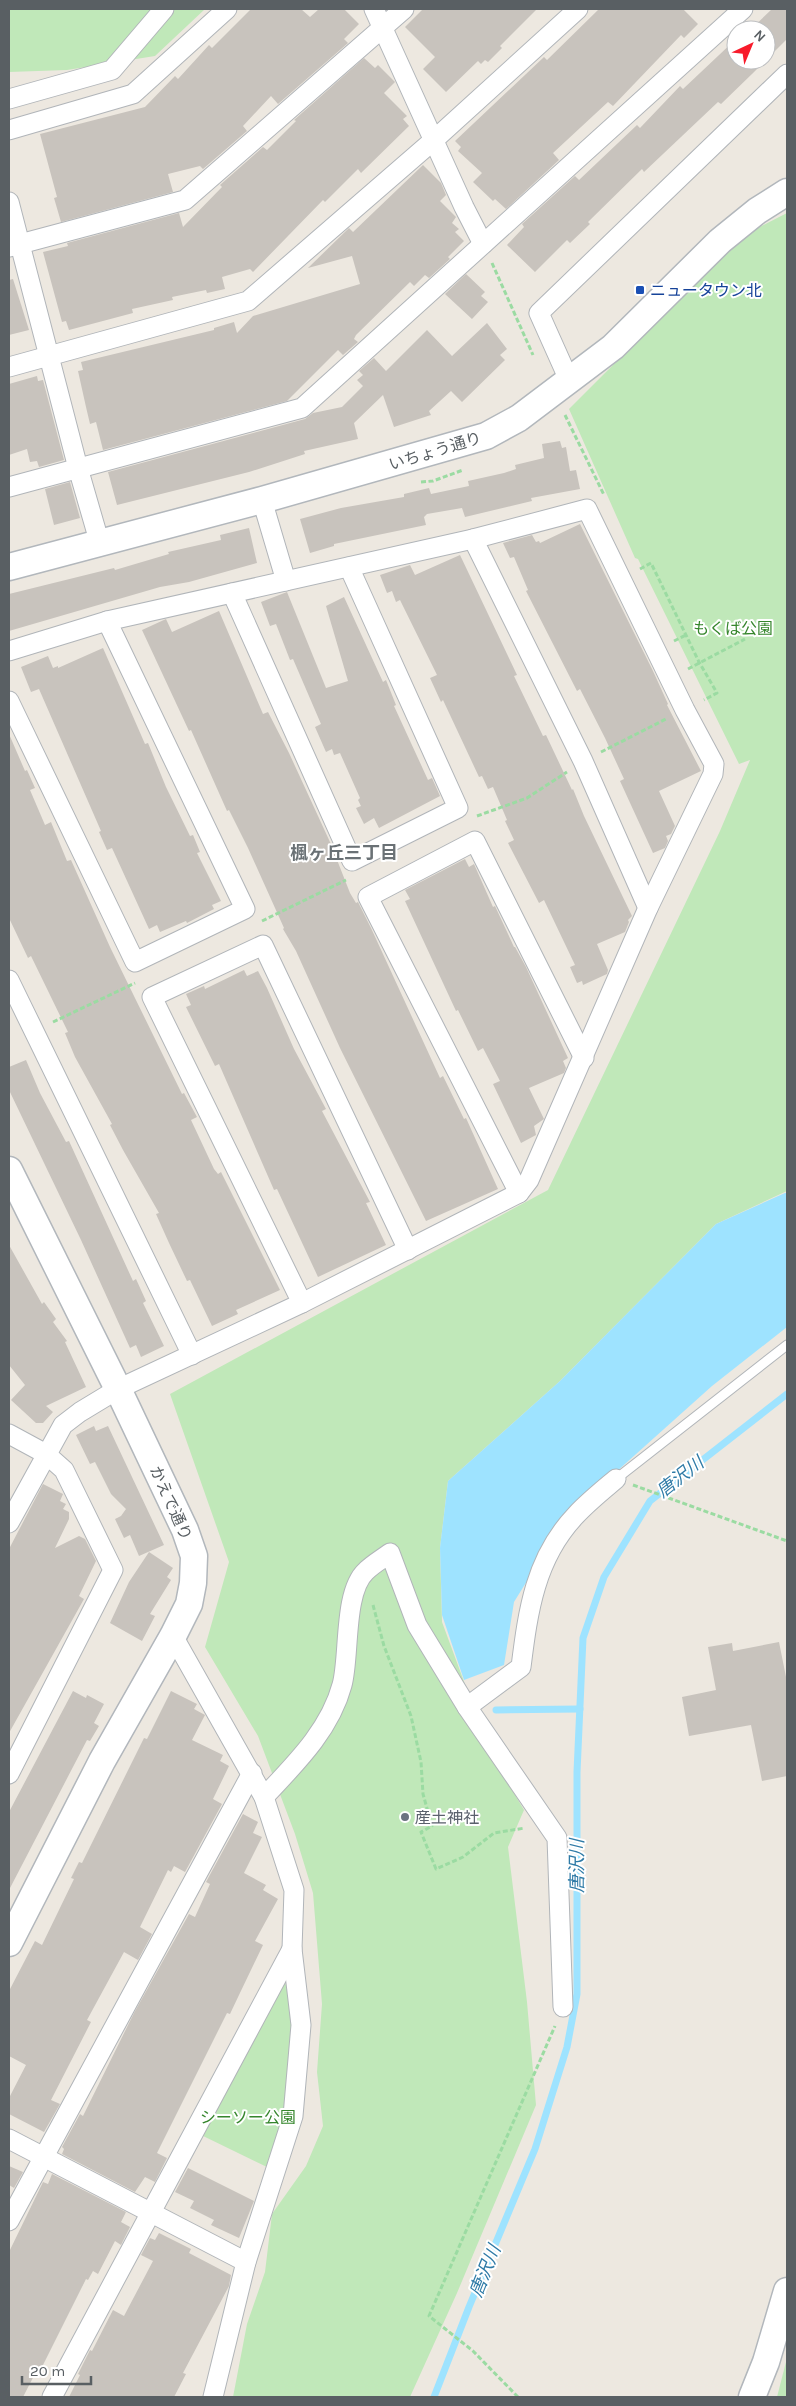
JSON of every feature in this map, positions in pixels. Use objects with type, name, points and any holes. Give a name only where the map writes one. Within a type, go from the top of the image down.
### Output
[{"type":"street","points":[[9,99],[112,70],[164,9]]},
{"type":"street","points":[[11,125],[133,94],[227,9]]},
{"type":"street","points":[[374,9],[435,139],[464,207],[483,244]]},
{"type":"street","points":[[14,245],[185,200],[404,9]]},
{"type":"street","points":[[9,367],[248,301],[435,139],[578,9]]},
{"type":"street","points":[[9,487],[302,408],[743,9]]},
{"type":"street","points":[[569,380],[539,313],[787,74]]},
{"type":"street","name":"いちょう通り","points":[[9,566],[100,544],[262,500],[486,436],[519,418],[613,347],[720,240],[757,211],[787,192]]},
{"type":"street","points":[[9,202],[14,245],[49,356],[100,544]]},
{"type":"street","points":[[262,500],[286,581]]},
{"type":"street","points":[[9,651],[107,621],[472,539],[587,509],[685,710],[714,764],[713,774],[648,908],[530,1180],[519,1193],[302,1303],[118,1389],[63,1425],[9,1523]]},
{"type":"street","points":[[472,539],[583,762],[648,908]]},
{"type":"street","points":[[232,593],[352,860],[458,808],[349,567]]},
{"type":"street","points":[[9,701],[135,962],[245,909],[107,621]]},
{"type":"street","points":[[519,1193],[368,897],[475,841],[584,1058]]},
{"type":"street","points":[[302,1303],[152,997],[263,945],[408,1250]]},
{"type":"street","points":[[9,980],[192,1355]]},
{"type":"street","name":"かえで通り","points":[[10,1173],[118,1389],[185,1530],[194,1556],[193,1583],[189,1604],[173,1636],[102,1761],[10,1940]]},
{"type":"street","points":[[9,1434],[46,1454],[64,1470],[113,1570],[9,1774]]},
{"type":"street","points":[[467,1707],[521,1668],[527,1614],[544,1559],[575,1515],[616,1479]]},
{"type":"street","points":[[264,1797],[305,1752],[329,1719],[343,1684],[348,1621],[356,1590],[364,1572],[390,1553],[417,1625],[467,1707],[557,1838],[563,2007]]},
{"type":"street","points":[[173,1636],[264,1797],[294,1890],[292,1949],[302,2025],[293,2116],[246,2262],[213,2397]]},
{"type":"street","points":[[9,2221],[252,1773]]},
{"type":"street","points":[[52,2397],[292,1949]]},
{"type":"street","points":[[9,2139],[246,2262]]},
{"type":"street","points":[[752,2397],[766,2362],[787,2291]]},
{"type":"lane","points":[[616,1479],[787,1345]]},
{"type":"path","points":[[483,244],[510,302]]},
{"type":"path","points":[[565,415],[576,437]]},
{"type":"path","points":[[639,569],[651,563],[717,693],[703,701]]},
{"type":"path","points":[[674,641],[686,635]]},
{"type":"path","points":[[687,669],[745,639]]},
{"type":"path","points":[[639,1488],[787,1541]]},
{"type":"path","points":[[362,1577],[370,1590],[384,1646],[412,1716],[421,1762],[423,1794],[432,1826],[421,1832],[436,1869],[463,1857],[494,1833],[520,1828],[550,1828]]},
{"type":"path","points":[[518,2397],[474,2351],[429,2316],[563,2007]]},
{"type":"green space","points":[[9,9],[205,9],[155,56],[67,70],[9,72]]},
{"type":"green space","name":"もくば公園","points":[[787,213],[787,1191],[716,1224],[560,1381],[448,1481],[440,1548],[442,1622],[466,1687],[482,1740],[524,1810],[508,1847],[527,2002],[536,2105],[457,2293],[410,2397],[233,2397],[247,2324],[265,2272],[272,2214],[306,2166],[323,2126],[317,2072],[322,2004],[313,1893],[295,1834],[258,1736],[205,1647],[229,1562],[170,1394],[548,1190],[720,831],[750,760],[739,764],[638,559],[635,558],[569,409],[742,236]]},
{"type":"green space","name":"シーソー公園","points":[[284,1978],[296,2025],[285,2114],[269,2168],[199,2134]]},
{"type":"green space","points":[[787,2358],[787,2397],[777,2397]]},
{"type":"water","points":[[787,1193],[787,1327],[712,1386],[568,1515],[514,1602],[504,1665],[464,1680],[442,1615],[440,1548],[448,1481],[560,1381],[716,1224]]},
{"type":"building","points":[[251,9],[301,9],[310,17],[319,9],[344,9],[359,24],[344,39],[348,43],[278,104],[271,96],[243,126],[247,131],[203,169],[200,166],[168,174],[173,192],[61,222],[54,198],[57,197],[40,134],[145,107],[175,76],[178,79],[209,45],[212,48]]},
{"type":"building","points":[[423,9],[537,9],[500,46],[502,48],[488,62],[485,60],[481,64],[478,61],[446,92],[423,69],[435,57],[405,27]]},
{"type":"building","points":[[599,9],[683,9],[698,24],[684,38],[681,35],[613,106],[608,102],[553,153],[559,160],[506,209],[495,199],[493,201],[473,182],[482,173],[458,151],[461,147],[455,141],[544,57],[547,60]]},
{"type":"building","points":[[772,9],[787,9],[787,39],[776,50],[776,20],[760,20]]},
{"type":"building","points":[[726,48],[726,70],[756,70],[721,104],[718,102],[644,172],[642,169],[588,222],[590,224],[570,243],[567,240],[535,272],[507,245],[524,227],[522,224],[575,176],[579,180],[637,125],[640,128],[680,86],[683,89]]},
{"type":"building","points":[[364,58],[375,68],[378,65],[395,82],[384,93],[407,116],[403,119],[409,126],[361,173],[358,169],[325,202],[323,200],[253,272],[250,269],[222,277],[225,289],[207,293],[206,290],[172,297],[173,300],[132,309],[133,313],[69,330],[66,321],[62,322],[43,252],[68,246],[67,243],[179,213],[183,227],[222,187],[220,185],[263,147],[267,150],[296,121],[294,120]]},
{"type":"building","points":[[423,165],[441,183],[446,195],[440,201],[456,217],[452,223],[459,229],[455,232],[464,241],[448,257],[450,259],[429,278],[425,275],[414,286],[410,282],[356,335],[354,339],[358,342],[343,355],[338,350],[287,401],[103,450],[96,422],[90,424],[78,371],[83,370],[81,362],[214,330],[214,328],[234,322],[237,333],[253,316],[360,284],[352,256],[308,268],[349,228],[353,232]]},
{"type":"building","points":[[466,274],[485,292],[481,296],[488,302],[472,319],[445,294]]},
{"type":"building","points":[[13,279],[29,330],[9,335],[9,280]]},
{"type":"building","points":[[487,323],[507,349],[500,355],[505,360],[462,402],[451,391],[429,411],[431,415],[394,427],[383,395],[354,423],[358,439],[304,451],[305,454],[249,472],[117,505],[108,472],[305,419],[313,413],[342,407],[363,386],[357,380],[363,375],[359,371],[374,358],[386,371],[427,330],[452,356]]},
{"type":"building","points":[[37,376],[38,381],[43,380],[64,460],[39,467],[37,461],[30,462],[27,449],[9,455],[9,384]]},
{"type":"building","points":[[560,441],[562,448],[566,447],[570,471],[576,470],[580,489],[531,498],[532,501],[465,517],[462,508],[427,514],[424,517],[426,525],[334,544],[334,546],[310,553],[300,519],[341,508],[404,497],[404,494],[429,488],[431,494],[469,486],[468,481],[504,473],[516,469],[515,465],[544,458],[542,444]]},
{"type":"building","points":[[70,482],[80,518],[54,525],[45,489]]},
{"type":"building","points":[[580,524],[701,771],[659,791],[675,826],[671,834],[666,836],[668,841],[665,848],[653,853],[620,781],[624,779],[605,738],[580,689],[577,691],[526,591],[528,590],[514,557],[510,558],[503,543],[532,535],[536,542],[539,541],[540,543]]},
{"type":"building","points":[[249,528],[257,563],[189,582],[160,587],[9,631],[9,594],[114,568],[115,570],[169,554],[168,552],[221,540],[220,535]]},
{"type":"building","points":[[460,555],[517,675],[514,676],[543,736],[546,735],[573,789],[632,916],[628,920],[625,932],[597,944],[608,970],[607,974],[583,985],[582,981],[577,983],[570,967],[575,965],[544,900],[539,903],[508,843],[514,840],[493,787],[488,789],[482,776],[479,777],[443,700],[441,702],[430,678],[437,675],[400,600],[396,602],[392,591],[387,593],[380,575],[410,565],[415,575]]},
{"type":"building","points":[[287,592],[326,688],[348,681],[326,606],[344,597],[383,682],[386,680],[396,705],[394,706],[428,780],[432,778],[440,796],[379,828],[374,818],[364,824],[356,808],[361,806],[358,800],[360,798],[340,753],[334,755],[332,749],[326,752],[315,727],[321,724],[293,659],[290,660],[276,624],[270,626],[261,602]]},
{"type":"building","points":[[219,611],[263,714],[268,712],[289,753],[330,842],[350,893],[356,903],[358,902],[371,928],[440,1078],[443,1076],[464,1119],[466,1118],[498,1189],[426,1221],[340,1048],[296,951],[283,929],[248,848],[229,810],[227,811],[191,730],[189,731],[142,630],[166,619],[172,632]]},
{"type":"building","points":[[103,648],[145,744],[148,743],[166,787],[190,836],[193,835],[200,852],[197,853],[221,901],[212,905],[214,909],[187,923],[186,921],[160,932],[157,925],[149,929],[112,848],[107,850],[99,832],[101,831],[39,689],[31,692],[21,667],[48,656],[53,668],[58,666],[58,668]]},
{"type":"building","points":[[9,734],[25,771],[27,770],[35,788],[30,790],[45,825],[51,822],[67,861],[71,860],[110,947],[182,1094],[184,1093],[197,1117],[191,1120],[214,1169],[218,1174],[221,1172],[280,1290],[236,1310],[238,1314],[212,1326],[190,1280],[187,1281],[169,1243],[156,1214],[159,1213],[123,1150],[110,1125],[112,1124],[75,1057],[65,1033],[68,1032],[31,956],[28,958],[9,918]]},
{"type":"building","points":[[465,859],[469,867],[474,864],[493,907],[495,906],[514,947],[526,967],[568,1058],[563,1061],[566,1068],[564,1073],[529,1088],[544,1119],[534,1126],[536,1135],[521,1143],[493,1084],[500,1081],[483,1048],[478,1051],[458,1010],[456,1011],[405,901],[410,899],[405,890]]},
{"type":"building","points":[[244,970],[247,976],[258,971],[267,988],[294,1049],[326,1109],[322,1111],[370,1202],[366,1203],[386,1245],[318,1277],[277,1189],[274,1190],[219,1064],[215,1066],[186,1007],[191,1005],[186,994],[204,986],[205,989]]},
{"type":"building","points":[[26,1060],[40,1093],[66,1142],[69,1141],[133,1281],[136,1279],[146,1301],[143,1303],[164,1346],[141,1357],[136,1345],[130,1348],[9,1090],[9,1067]]},
{"type":"building","points":[[9,1245],[42,1304],[44,1302],[56,1319],[53,1322],[67,1341],[65,1342],[86,1387],[46,1406],[53,1412],[43,1423],[36,1423],[11,1400],[25,1385],[9,1365]]},
{"type":"building","points":[[94,1426],[96,1431],[108,1426],[164,1545],[139,1556],[130,1535],[124,1538],[115,1519],[121,1516],[126,1509],[111,1494],[95,1462],[90,1464],[76,1435]]},
{"type":"building","points":[[43,1484],[63,1494],[60,1501],[66,1504],[63,1509],[69,1512],[69,1519],[55,1548],[79,1536],[85,1539],[96,1561],[79,1596],[84,1599],[9,1733],[9,1549]]},
{"type":"building","points":[[149,1552],[173,1568],[167,1577],[171,1580],[150,1614],[155,1616],[142,1641],[110,1623],[129,1582]]},
{"type":"building","points":[[779,1642],[787,1682],[787,1776],[762,1781],[751,1725],[689,1736],[682,1697],[716,1690],[708,1647],[732,1643],[733,1651]]},
{"type":"building","points":[[73,1691],[86,1698],[87,1695],[104,1704],[94,1723],[99,1726],[90,1741],[87,1740],[9,1890],[9,1812]]},
{"type":"building","points":[[171,1691],[197,1704],[194,1709],[205,1715],[192,1740],[223,1755],[220,1761],[229,1766],[213,1799],[222,1804],[185,1872],[174,1866],[171,1872],[168,1870],[140,1927],[152,1934],[138,1960],[124,1952],[87,2020],[91,2022],[51,2100],[60,2104],[44,2132],[9,2114],[9,2098],[26,2065],[9,2056],[9,1991],[35,1941],[42,1945],[74,1879],[71,1878],[79,1862],[82,1863],[144,1738],[147,1739]]},
{"type":"building","points":[[243,1814],[258,1822],[253,1833],[262,1837],[244,1873],[266,1885],[263,1890],[278,1899],[255,1941],[263,1945],[230,2014],[227,2013],[157,2153],[167,2158],[155,2182],[145,2177],[135,2192],[62,2154],[64,2149],[62,2147],[80,2114],[83,2116],[134,2013],[189,1914],[195,1917],[210,1884],[206,1882]]},
{"type":"building","points":[[9,2166],[23,2172],[14,2188],[9,2185]]},
{"type":"building","points":[[188,2168],[254,2201],[239,2238],[211,2225],[214,2220],[190,2208],[194,2201],[175,2192]]},
{"type":"building","points":[[52,2174],[126,2212],[121,2222],[130,2227],[121,2245],[115,2241],[98,2274],[93,2271],[88,2280],[86,2279],[42,2367],[39,2366],[23,2397],[9,2397],[9,2252],[43,2182],[48,2184]]},
{"type":"building","points":[[159,2233],[191,2249],[189,2253],[231,2275],[229,2286],[183,2373],[186,2374],[174,2397],[69,2397],[90,2350],[92,2351],[113,2310],[124,2316],[153,2261],[141,2255],[150,2238],[155,2240]]},
{"type":"waterway","name":"唐沢川","points":[[434,2397],[469,2307],[535,2149],[567,2047],[577,1994],[577,1772],[583,1638],[604,1577],[650,1501],[787,1394]]},
{"type":"waterway","points":[[496,1710],[580,1709]]},
{"type":"place","name":"ニュータウン北","points":[[640,290]]},
{"type":"place","name":"産土神社","points":[[405,1817]]},
{"type":"district","name":"楓ヶ丘三丁目","points":[[344,853]]}]
